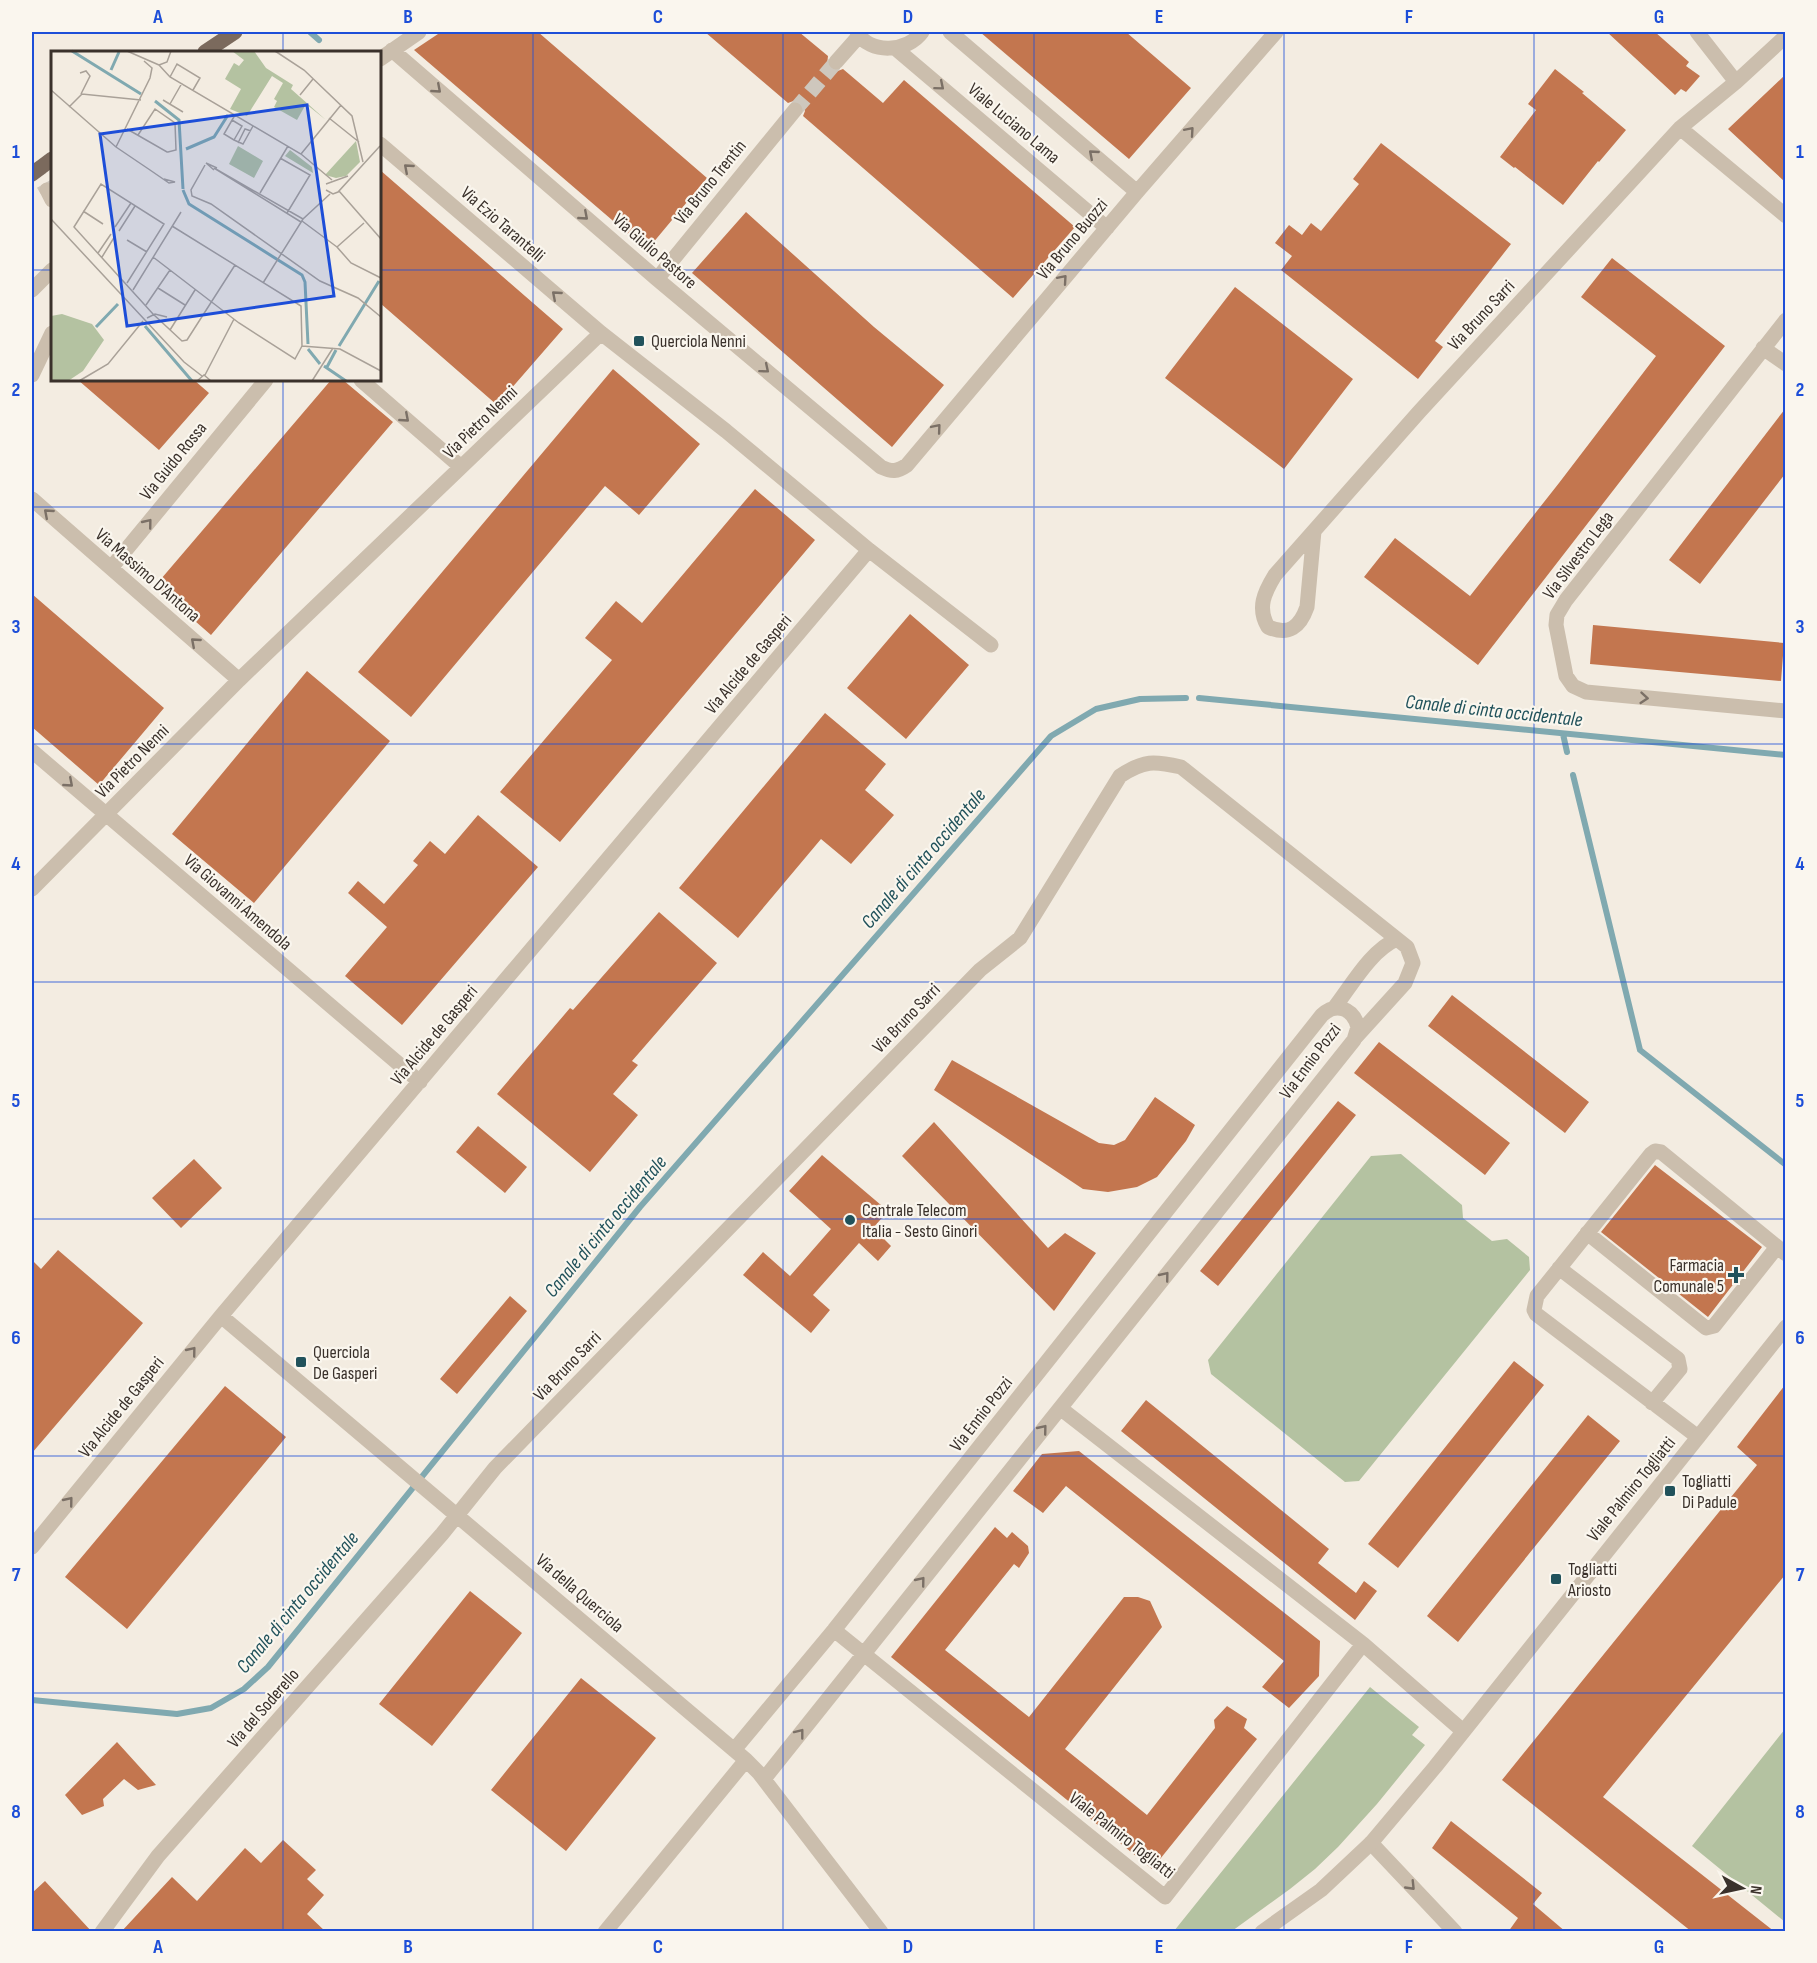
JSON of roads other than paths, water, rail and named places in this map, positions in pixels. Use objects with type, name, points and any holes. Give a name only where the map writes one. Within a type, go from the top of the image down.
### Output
[{"type":"main road","points":[[206,51],[235,32]]},
{"type":"main road","points":[[32,174],[51,160]]},
{"type":"street","points":[[386,55],[419,32]]},
{"type":"street","points":[[895,48],[909,44],[922,32]]},
{"type":"street","name":"Viale Luciano Lama","points":[[950,32],[1137,192]]},
{"type":"street","name":"Via Bruno Buozzi","points":[[898,471],[907,465],[1137,192],[1276,32]]},
{"type":"street","points":[[1697,32],[1736,82]]},
{"type":"street","points":[[836,62],[858,34]]},
{"type":"street","name":"Viale Luciano Lama","points":[[858,34],[877,47],[895,48],[1107,228]]},
{"type":"street","name":"Via Bruno Sarri","points":[[1314,531],[1307,607],[1303,618],[1297,626],[1287,631],[1277,631],[1268,627],[1261,609],[1264,596],[1275,575],[1412,420],[1680,128],[1736,82],[1785,36]]},
{"type":"street","name":"Via Giulio Pastore","points":[[386,55],[881,467],[889,471],[898,471]]},
{"type":"street","name":"Via Bruno Trentin","points":[[657,279],[795,111]]},
{"type":"street","points":[[1680,128],[1785,216]]},
{"type":"street","name":"Via Ezio Tarantelli","points":[[381,145],[601,333]]},
{"type":"street","points":[[32,290],[51,271]]},
{"type":"street","name":"Via Silvestro Lega","points":[[1785,320],[1560,608],[1556,625],[1566,676],[1573,686],[1586,692],[1785,711]]},
{"type":"street","points":[[601,333],[717,424],[869,550],[991,645]]},
{"type":"street","name":"Via Pietro Nenni","points":[[32,889],[239,680],[601,333]]},
{"type":"street","points":[[32,375],[51,335]]},
{"type":"street","points":[[1763,348],[1785,364]]},
{"type":"street","name":"Via Guido Rossa","points":[[111,568],[265,381]]},
{"type":"street","points":[[362,381],[461,467]]},
{"type":"street","name":"Via Massimo D'Antona","points":[[32,499],[239,680]]},
{"type":"street","name":"Via Alcide de Gasperi","points":[[32,1546],[221,1316],[869,550]]},
{"type":"street","name":"Via Giovanni Amendola","points":[[32,751],[420,1082]]},
{"type":"street","name":"Via Bruno Sarri","points":[[459,1515],[495,1468],[980,970],[1020,938],[1120,776],[1135,766],[1155,761],[1181,767],[1407,947],[1413,963],[1405,983],[1354,1040]]},
{"type":"street","points":[[1334,1008],[1373,954],[1396,939]]},
{"type":"street","name":"Via Ennio Pozzi","points":[[734,1750],[834,1630],[1322,1015],[1334,1008],[1347,1010],[1353,1014],[1358,1027],[1354,1040],[764,1779]]},
{"type":"street","points":[[1587,1233],[1706,1328],[1714,1326],[1781,1251],[1661,1152],[1655,1151],[1651,1154],[1587,1233],[1559,1268],[1536,1296],[1534,1310],[1536,1314],[1698,1437]]},
{"type":"street","points":[[1559,1268],[1678,1359],[1680,1369],[1652,1403]]},
{"type":"street","name":"Via della Querciola","points":[[221,1316],[746,1760],[764,1779],[881,1932]]},
{"type":"street","name":"Viale Palmiro Togliatti","points":[[1262,1932],[1321,1890],[1371,1843],[1785,1327]]},
{"type":"street","points":[[1060,1408],[1363,1644],[1463,1731]]},
{"type":"street","name":"Via del Soderello","points":[[102,1932],[158,1856],[459,1515]]},
{"type":"street","name":"Viale Palmiro Togliatti","points":[[834,1630],[1165,1897],[1363,1644]]},
{"type":"street","points":[[605,1932],[746,1760]]},
{"type":"street","points":[[1371,1843],[1455,1932]]},
{"type":"waterway","points":[[310,32],[319,40]]},
{"type":"waterway","name":"Canale di cinta occidentale","points":[[32,1700],[177,1714],[211,1708],[244,1689],[268,1667],[640,1207],[1051,736],[1096,709],[1140,699],[1186,698]]},
{"type":"waterway","name":"Canale di cinta occidentale","points":[[1199,698],[1786,755]]},
{"type":"waterway","points":[[1563,734],[1567,752]]},
{"type":"waterway","points":[[1573,775],[1640,1050],[1786,1165]]},
{"type":"tunnel","points":[[795,110],[836,62]]},
{"type":"tunnel","points":[[32,164],[47,190]]},
{"type":"place","name":"Querciola Nenni","points":[[639,341]]},
{"type":"place","name":"Centrale Telecom Italia - Sesto Ginori","points":[[850,1220]]},
{"type":"place","name":"Farmacia Comunale 5","points":[[1736,1275]]},
{"type":"place","name":"Querciola De Gasperi","points":[[301,1362]]},
{"type":"place","name":"Togliatti Di Padule","points":[[1670,1491]]},
{"type":"place","name":"Togliatti Ariosto","points":[[1556,1579]]}]
